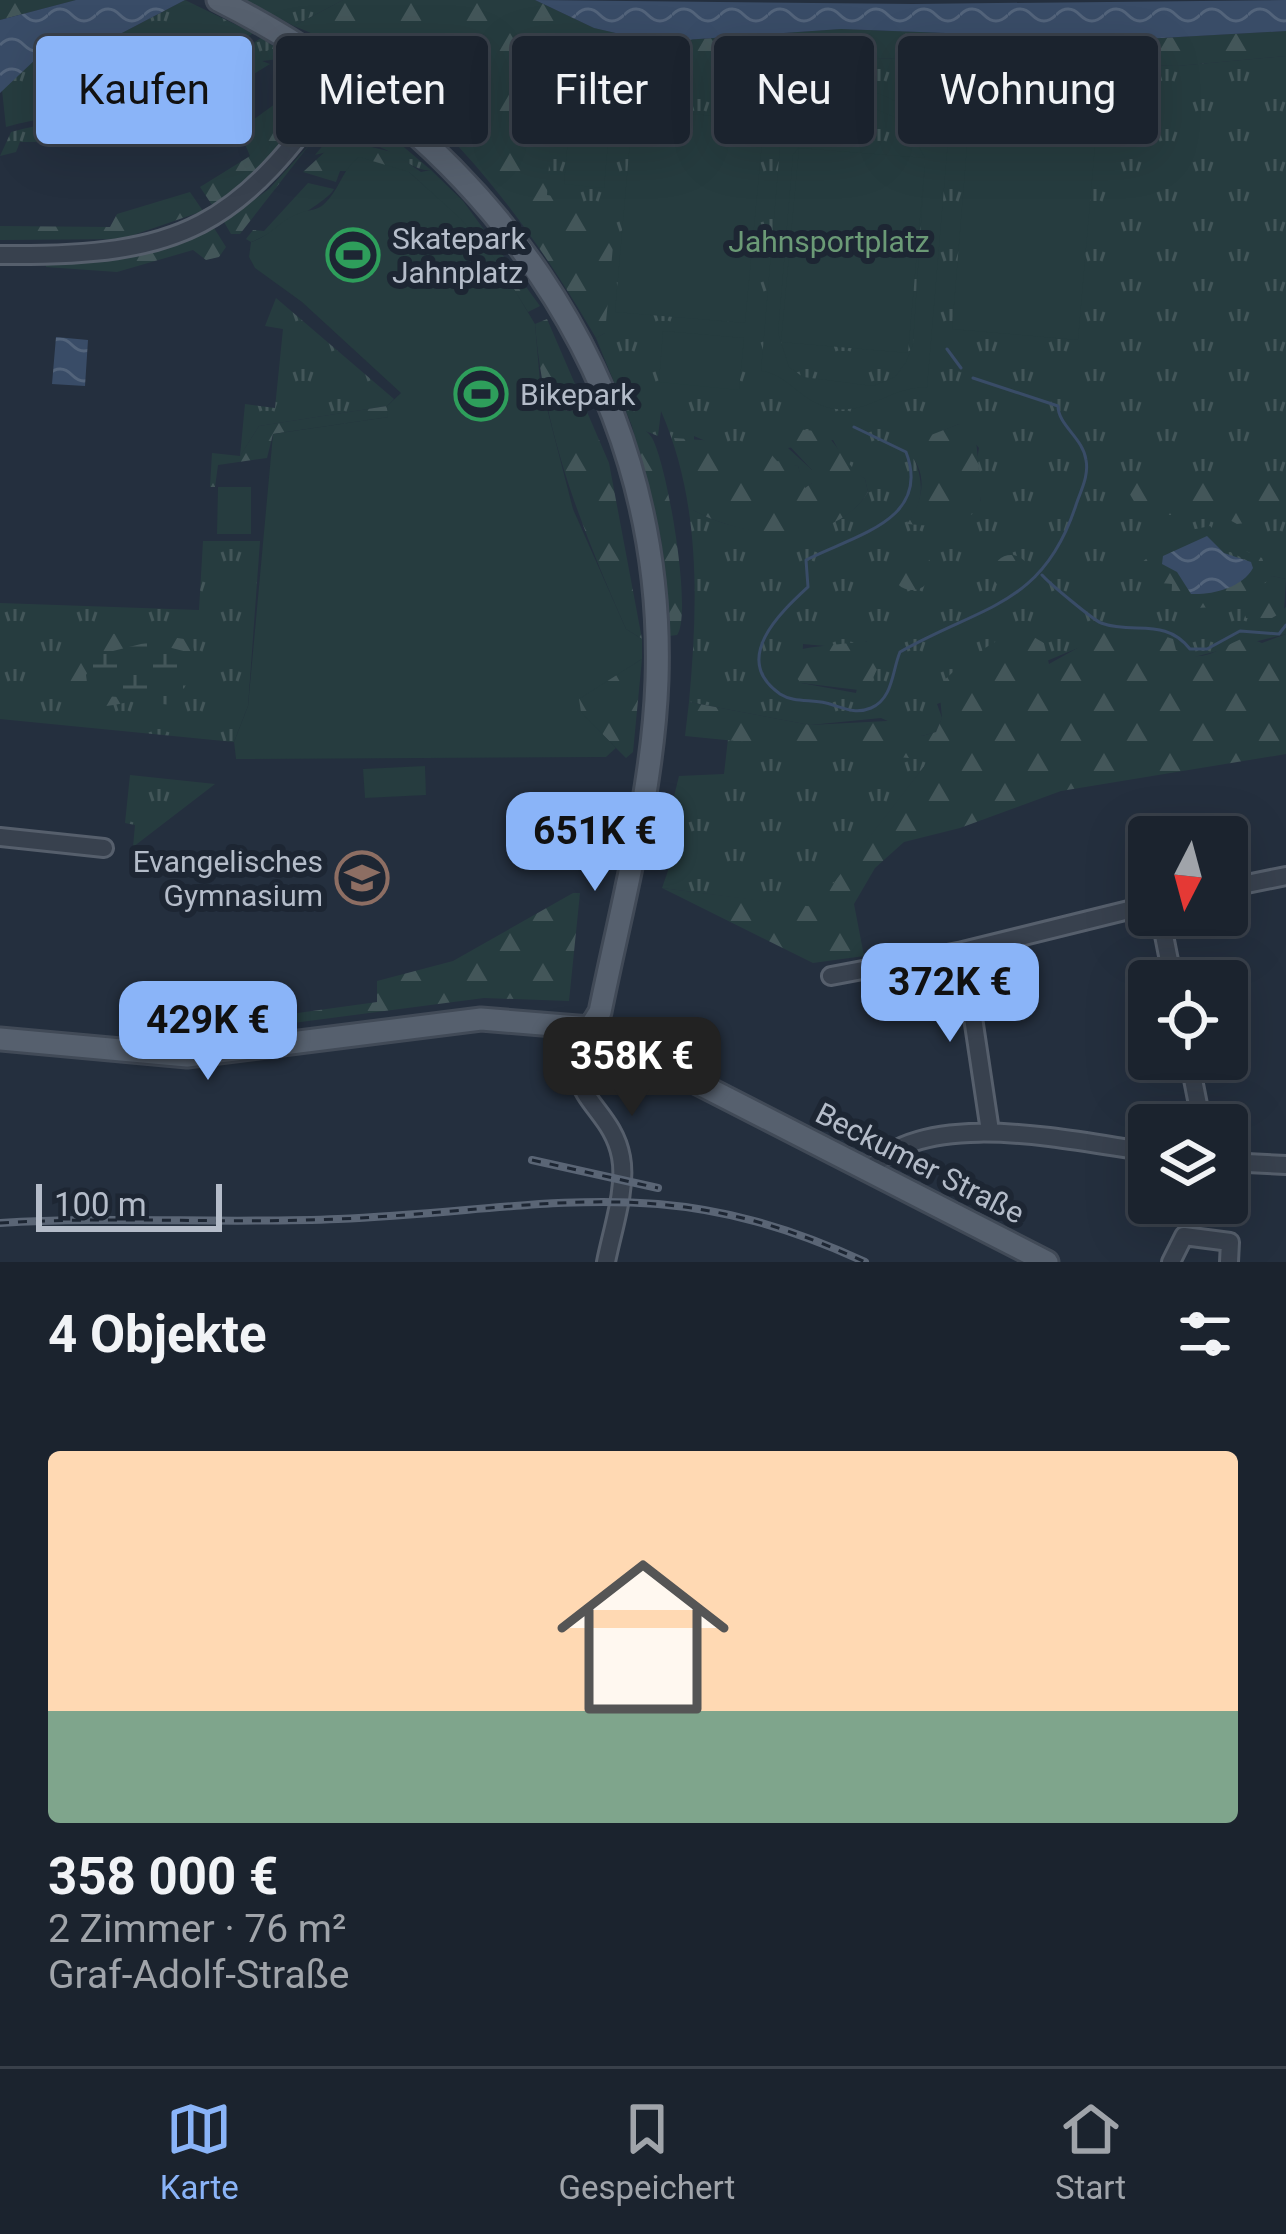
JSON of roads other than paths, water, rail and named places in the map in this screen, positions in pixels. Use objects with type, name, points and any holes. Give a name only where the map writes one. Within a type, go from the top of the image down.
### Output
[{"type":"main road","points":[[218,0],[284,36]]},
{"type":"main road","points":[[430,144],[473,185],[529,256],[569,320],[628,458],[646,540],[656,618],[657,676],[643,800],[599,1012],[590,1028]]},
{"type":"main road","name":"Beckumer Straße","points":[[0,1039],[188,1056],[481,1019],[590,1028],[1047,1262]]},
{"type":"street","points":[[0,255],[125,252],[202,225],[231,208],[296,144]]},
{"type":"street","points":[[0,837],[104,848]]},
{"type":"street","points":[[1248,884],[1286,876]]},
{"type":"street","points":[[831,976],[963,952],[1128,910]]},
{"type":"street","points":[[963,952],[990,1131]]},
{"type":"street","points":[[590,1028],[580,1046],[578,1080],[622,1162],[606,1262]]},
{"type":"street","points":[[869,1172],[879,1159],[905,1146],[990,1131],[1128,1149]]},
{"type":"street","points":[[1248,1163],[1286,1165]]},
{"type":"street","points":[[1171,1262],[1184,1236],[1230,1242],[1229,1262]]},
{"type":"water","points":[[76,0],[185,0],[113,36],[36,36],[36,59],[0,93],[0,20]]},
{"type":"water","points":[[535,0],[913,4],[1286,0],[1286,31],[1158,38],[841,29],[690,40],[629,36],[594,28]]},
{"type":"water","points":[[56,337],[88,340],[85,386],[52,384]]},
{"type":"water","points":[[1207,536],[1224,553],[1251,562],[1253,568],[1226,589],[1191,594],[1177,572],[1162,564],[1163,556]]},
{"type":"waterway","points":[[947,349],[961,368]]},
{"type":"waterway","points":[[854,427],[906,452],[911,475],[908,494],[884,522],[806,560],[808,587],[765,637],[759,666],[766,680],[785,697],[859,711],[884,698],[900,652],[1028,584],[1062,538],[1082,488],[1084,452],[1058,406],[973,378]]},
{"type":"waterway","points":[[1042,575],[1101,623],[1160,630],[1190,649],[1207,649],[1240,631],[1279,634],[1286,625]]},
{"type":"railway","points":[[532,1160],[658,1188]]},
{"type":"railway","points":[[0,1223],[338,1219],[604,1202],[727,1214],[793,1233],[865,1262]]},
{"type":"place","name":"Skatepark Jahnplatz","points":[[353,255]]},
{"type":"place","name":"Bikepark","points":[[481,394]]},
{"type":"place","name":"Evangelisches Gymnasium","points":[[362,878]]},
{"type":"park label","name":"Jahnsportplatz","points":[[829,241]]}]
